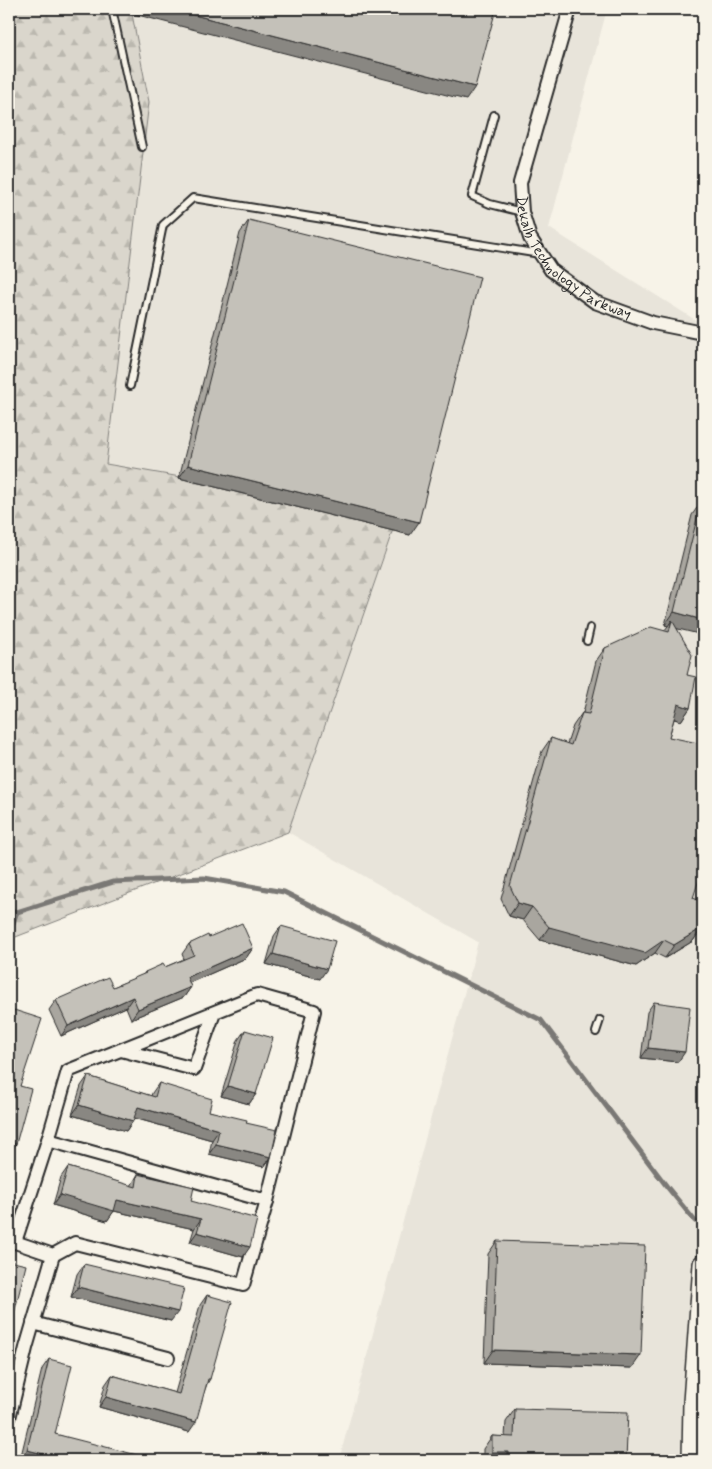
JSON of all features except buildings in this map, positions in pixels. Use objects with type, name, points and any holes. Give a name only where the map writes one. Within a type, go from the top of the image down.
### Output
[{"type":"street","name":"Dekalb Technology Parkway","points":[[570,9],[520,183],[522,212],[530,238],[551,270],[595,302],[652,323],[703,333]]},
{"type":"street","points":[[9,1414],[53,1255],[75,1243],[243,1285],[267,1201],[314,1011],[257,996],[68,1071],[48,1140],[12,1241],[53,1255]]},
{"type":"street","points":[[121,1050],[194,1069],[214,1013]]},
{"type":"street","points":[[48,1140],[267,1201]]},
{"type":"street","points":[[692,1460],[693,1402],[703,1264]]},
{"type":"street","points":[[33,1323],[168,1358]]},
{"type":"lane","points":[[112,9],[142,147]]},
{"type":"lane","points":[[494,115],[472,196],[490,204],[522,212]]},
{"type":"lane","points":[[130,386],[163,225],[193,198],[541,254]]},
{"type":"lane","points":[[586,641],[590,628]]},
{"type":"lane","points":[[596,1032],[600,1020]]},
{"type":"shaded area","points":[[131,9],[607,9],[549,228],[697,321],[703,322],[703,1271],[689,1460],[339,1460],[478,942],[288,832],[398,516],[106,464],[149,102]]},
{"type":"green space","points":[[9,9],[131,9],[149,102],[106,464],[398,515],[288,832],[13,938],[9,942]]},
{"type":"waterway","points":[[9,909],[17,912],[113,882],[204,878],[284,892],[541,1020],[695,1221]]},
{"type":"waterway","points":[[9,934],[17,912]]}]
